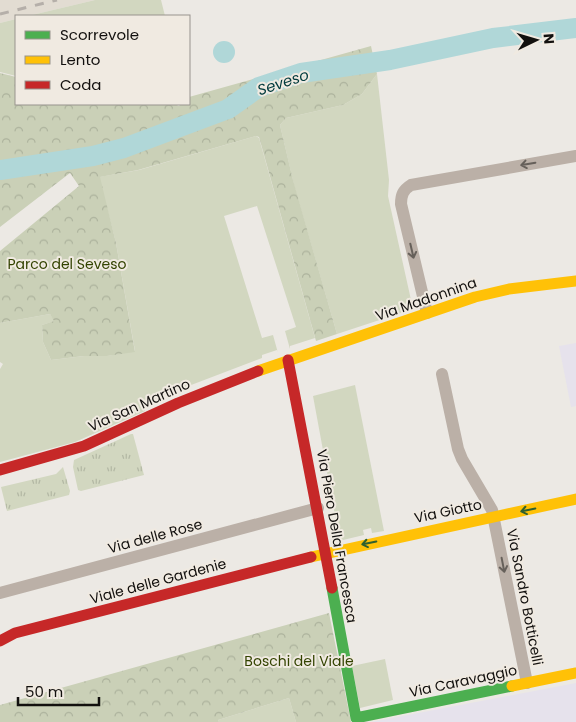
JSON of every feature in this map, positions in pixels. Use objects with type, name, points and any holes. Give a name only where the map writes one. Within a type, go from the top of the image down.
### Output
[{"type":"street","points":[[428,313],[401,204],[402,193],[406,188],[411,185],[576,156]]},
{"type":"street","name":"Via Madonnina","points":[[288,360],[358,338],[475,297],[509,289],[576,281]]},
{"type":"street","name":"Via San Martino","points":[[0,470],[84,446],[178,403],[288,360]]},
{"type":"street","name":"Via Piero Della Francesca","points":[[288,360],[318,508],[356,718]]},
{"type":"street","name":"Via Sandro Botticelli","points":[[442,374],[458,449],[473,479],[490,503],[494,517],[527,683]]},
{"type":"street","name":"Via Giotto","points":[[325,553],[576,499]]},
{"type":"street","name":"Via delle Rose","points":[[0,593],[318,508]]},
{"type":"street","name":"Viale delle Gardenie","points":[[0,641],[15,633],[325,553]]},
{"type":"street","name":"Via Caravaggio","points":[[356,718],[576,673]]},
{"type":"shaded area","points":[[0,0],[95,0],[32,15],[15,15],[15,19],[0,23]]},
{"type":"shaded area","points":[[576,343],[576,406],[571,407],[559,346]]},
{"type":"shaded area","points":[[576,683],[576,722],[371,722]]},
{"type":"green space","points":[[95,0],[161,0],[165,15],[32,15]]},
{"type":"green space","points":[[15,19],[15,76],[0,72],[0,23]]},
{"type":"green space","name":"Parco del Seveso","points":[[371,46],[377,74],[362,94],[343,105],[286,118],[280,125],[293,180],[337,334],[316,341],[259,137],[256,136],[138,170],[100,177],[116,243],[135,352],[51,360],[43,342],[42,325],[54,321],[50,314],[0,323],[0,251],[79,186],[70,173],[0,227],[0,73],[15,77],[15,105],[179,106],[190,105],[190,97]]},
{"type":"green space","points":[[377,74],[389,180],[388,196],[413,309],[337,334],[294,185],[280,125],[286,118],[343,105],[362,94]]},
{"type":"green space","points":[[256,136],[259,138],[315,338],[290,346],[290,349],[285,331],[296,327],[257,206],[224,216],[262,338],[273,335],[278,353],[277,350],[262,355],[262,358],[144,403],[145,411],[75,442],[0,462],[0,369],[3,364],[0,362],[0,323],[50,314],[55,321],[42,325],[43,342],[51,360],[84,356],[107,356],[135,351],[116,243],[99,177],[139,170]]},
{"type":"green space","points":[[355,385],[384,531],[372,533],[371,528],[363,530],[364,535],[343,540],[339,537],[313,396]]},
{"type":"green space","points":[[133,434],[144,475],[81,491],[78,490],[73,467],[74,460]]},
{"type":"green space","points":[[63,467],[70,491],[69,495],[7,511],[1,487],[56,474]]},
{"type":"green space","name":"Boschi del Viale","points":[[329,613],[351,722],[296,722],[289,698],[218,720],[219,722],[0,722],[0,705]]},
{"type":"green space","points":[[385,659],[393,700],[360,708],[352,666]]},
{"type":"green space","points":[[289,698],[296,722],[219,722],[218,720]]},
{"type":"water","points":[[224,41],[232,44],[235,52],[232,60],[224,63],[216,60],[213,52],[216,44]]},
{"type":"waterway","name":"Seveso","points":[[0,170],[93,156],[124,148],[228,109],[259,87],[301,73],[390,60],[493,38],[576,28]]},
{"type":"railway","points":[[0,14],[57,0]]},
{"type":"traffic: fast","points":[[332,588],[356,718],[512,686]]},
{"type":"traffic: slow","points":[[258,371],[475,297],[509,289],[576,281]]},
{"type":"traffic: slow","points":[[311,557],[576,499]]},
{"type":"traffic: slow","points":[[512,686],[576,673]]},
{"type":"traffic: jam","points":[[288,360],[332,588]]},
{"type":"traffic: jam","points":[[0,470],[84,446],[178,403],[258,371]]},
{"type":"traffic: jam","points":[[0,641],[15,633],[311,557]]}]
